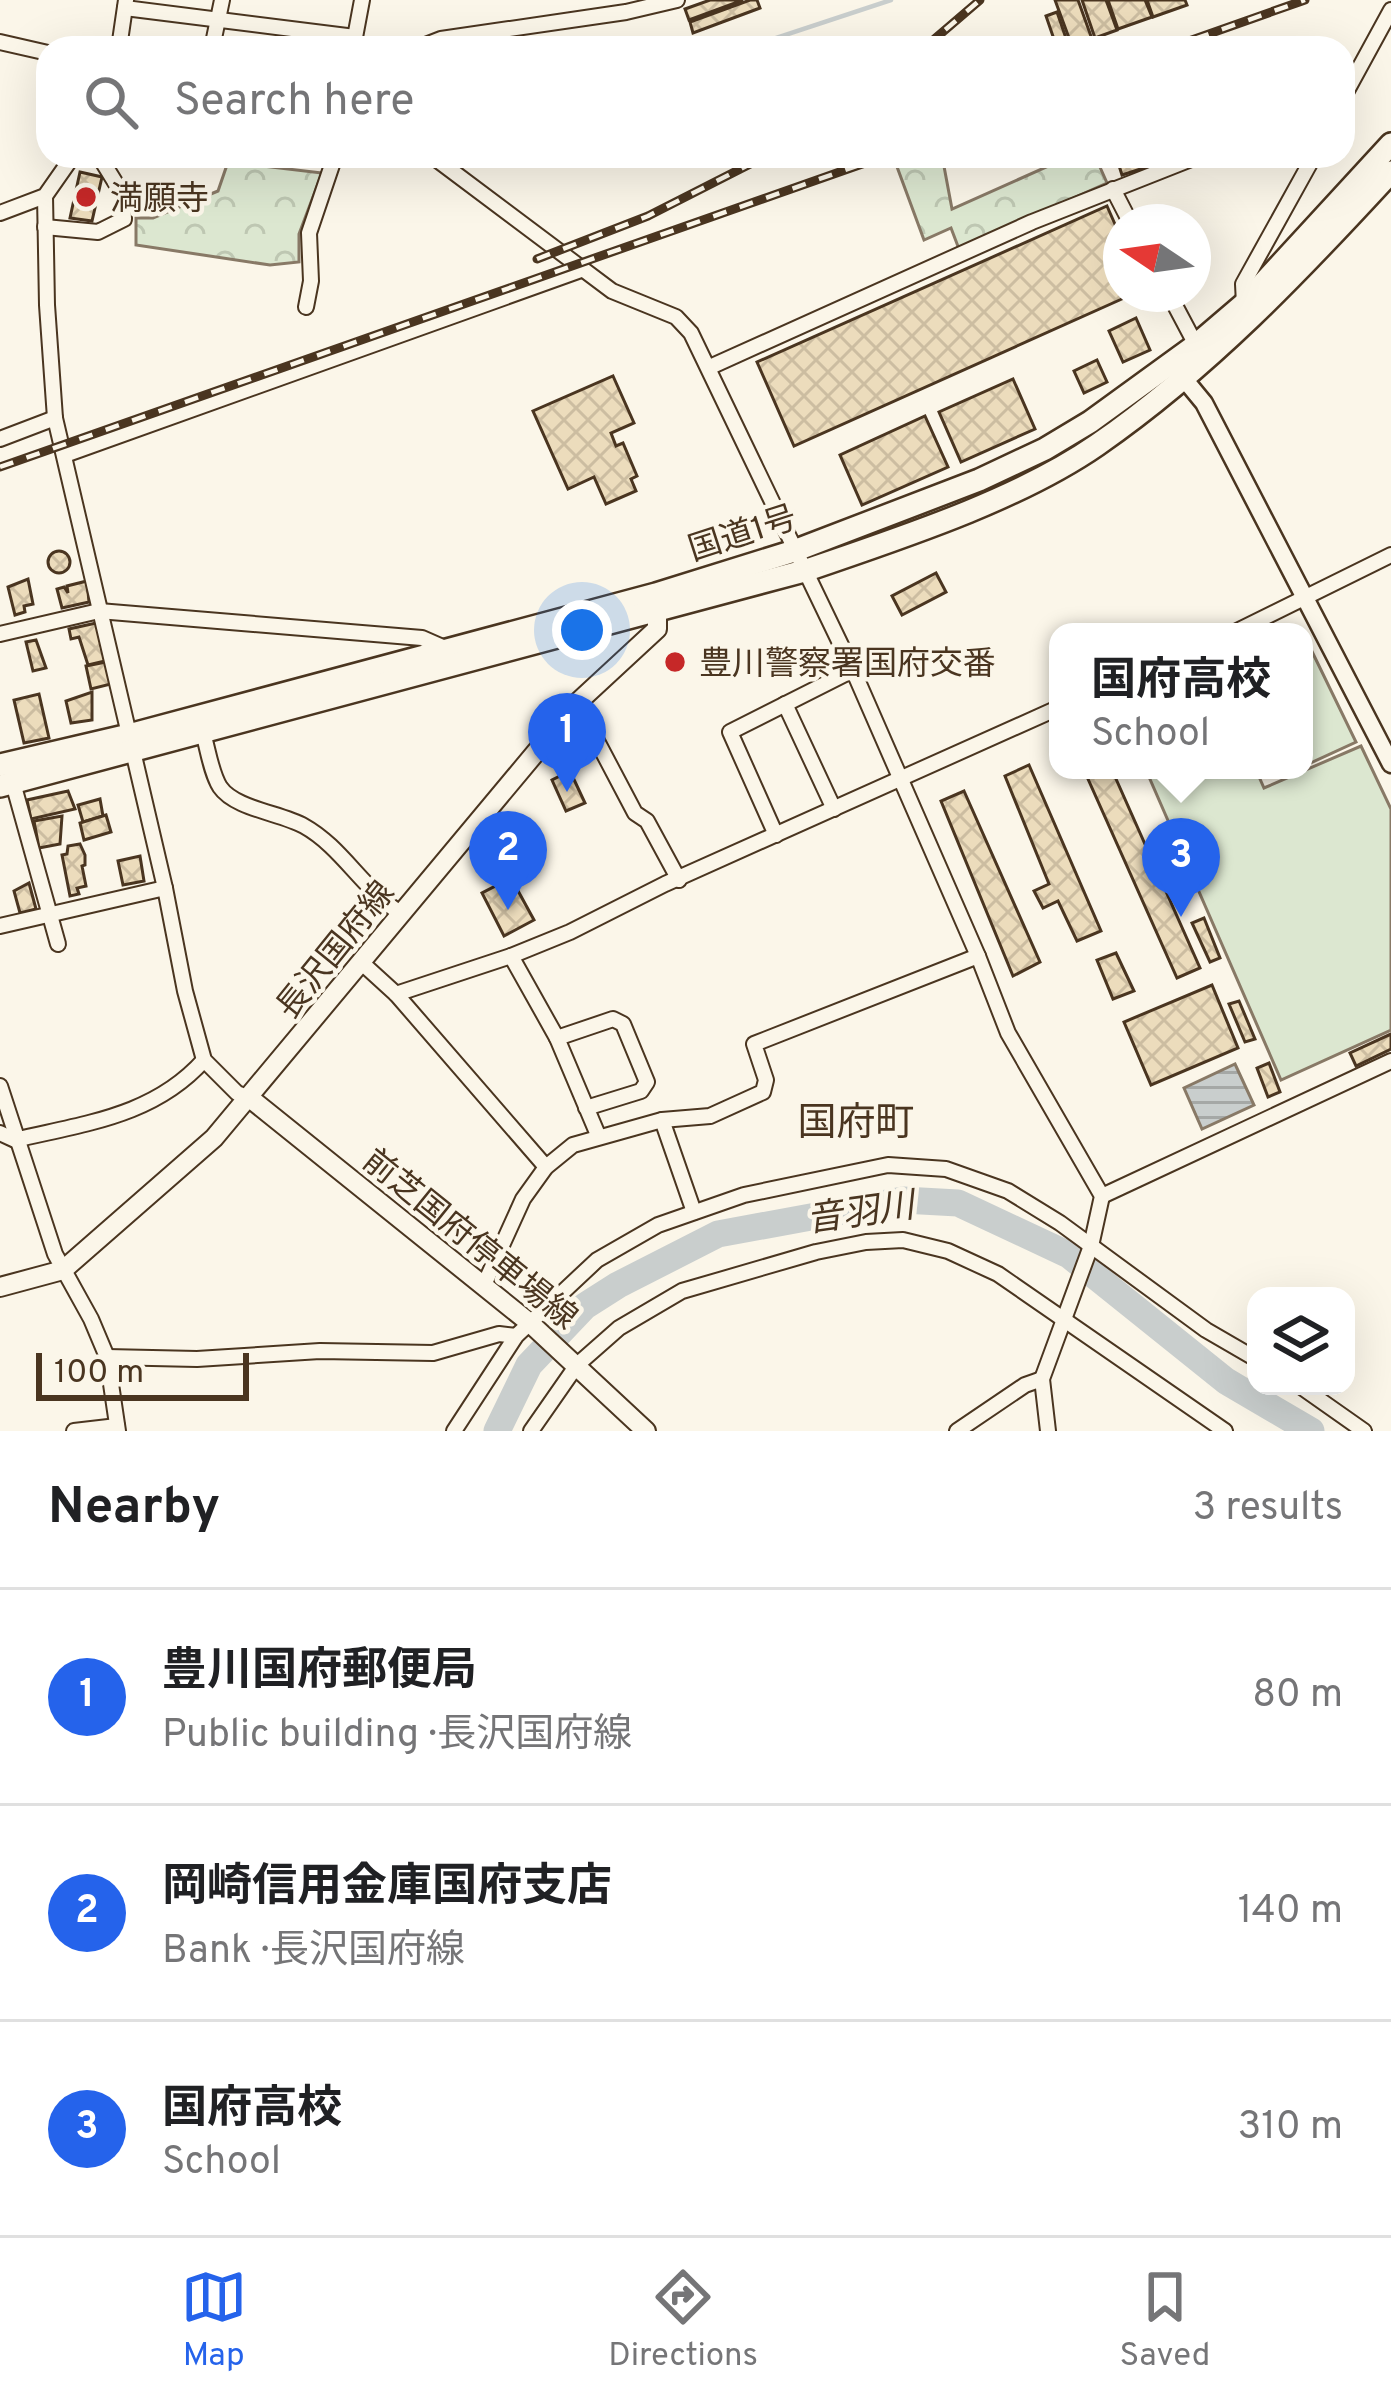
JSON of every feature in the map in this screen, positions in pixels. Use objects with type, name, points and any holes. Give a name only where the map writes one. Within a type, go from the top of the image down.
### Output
[{"type":"highway","name":"国道1号","points":[[1178,371],[1196,345],[1244,304],[1391,144]]},
{"type":"highway","name":"国道1号","points":[[131,743],[202,733],[799,561],[979,480],[1045,449],[1178,371],[1254,317],[1391,172]]},
{"type":"highway","name":"国道1号","points":[[4,778],[447,649],[657,603]]},
{"type":"main road","name":"長沢国府線","points":[[0,1287],[63,1270],[214,1138],[577,703],[657,629],[657,603]]},
{"type":"main road","name":"前芝国府停車場線","points":[[251,1099],[484,1286],[523,1330],[574,1362],[646,1431]]},
{"type":"street","points":[[215,36],[222,0]]},
{"type":"street","points":[[355,36],[362,0]]},
{"type":"street","points":[[462,36],[626,13],[677,0]]},
{"type":"street","points":[[121,36],[126,4],[313,36]]},
{"type":"street","points":[[1355,76],[1391,10]]},
{"type":"street","points":[[0,43],[36,50]]},
{"type":"street","points":[[0,213],[45,196],[65,168]]},
{"type":"street","points":[[45,227],[98,232],[124,219],[123,195],[106,168]]},
{"type":"street","points":[[306,307],[311,280],[309,233],[331,168]]},
{"type":"street","points":[[449,168],[612,291],[676,317],[710,367],[853,670],[1008,1033],[1102,1196],[1089,1250],[1042,1379],[1048,1431]]},
{"type":"street","points":[[710,367],[1168,168]]},
{"type":"street","points":[[1244,304],[1243,284],[1307,168]]},
{"type":"street","points":[[1113,189],[1121,204]]},
{"type":"street","points":[[45,196],[56,418],[99,610],[204,1060],[237,1093],[251,1099]]},
{"type":"street","points":[[64,455],[581,269]]},
{"type":"street","points":[[1178,312],[1196,345]]},
{"type":"street","points":[[1178,371],[1204,403],[1391,764]]},
{"type":"street","points":[[0,439],[56,418]]},
{"type":"street","points":[[1253,623],[1391,555]]},
{"type":"street","points":[[0,634],[99,610],[422,638],[447,649]]},
{"type":"street","points":[[776,835],[730,732],[853,670]]},
{"type":"street","points":[[577,703],[635,813],[647,821],[679,880]]},
{"type":"street","points":[[785,704],[834,809]]},
{"type":"street","points":[[396,994],[512,956],[1049,712]]},
{"type":"street","points":[[202,733],[221,788],[310,830],[402,914]]},
{"type":"street","points":[[4,778],[58,944]]},
{"type":"street","points":[[0,926],[165,888]]},
{"type":"street","points":[[512,956],[557,1038],[598,1135]]},
{"type":"street","points":[[484,1286],[523,1199],[546,1167],[573,1145],[662,1120],[710,1116],[763,1092],[766,1080],[754,1044],[978,956]]},
{"type":"street","points":[[362,963],[396,994],[546,1167]]},
{"type":"street","points":[[557,1038],[613,1018],[623,1024],[631,1043],[646,1082],[641,1091],[586,1108]]},
{"type":"street","points":[[0,1133],[15,1140],[142,1108],[181,1085],[204,1060]]},
{"type":"street","points":[[1102,1196],[1391,1061]]},
{"type":"street","points":[[0,1086],[63,1270],[107,1357],[118,1429],[74,1431]]},
{"type":"street","points":[[662,1120],[694,1212]]},
{"type":"street","points":[[454,1431],[523,1330],[597,1260],[658,1225],[744,1195],[888,1165],[946,1169],[1008,1191],[1136,1283],[1247,1353]]},
{"type":"street","points":[[531,1431],[574,1362],[619,1328],[682,1292],[815,1252],[903,1240],[948,1251],[998,1274],[1225,1431]]},
{"type":"street","points":[[107,1357],[433,1353],[523,1330]]},
{"type":"street","points":[[957,1431],[1025,1384],[1042,1379]]},
{"type":"street","points":[[1313,1395],[1364,1431]]},
{"type":"green space","points":[[226,168],[322,173],[299,234],[299,262],[270,265],[136,245],[136,218],[153,218],[218,191]]},
{"type":"green space","points":[[897,168],[944,168],[952,209],[1044,168],[1100,168],[1107,183],[959,249],[951,228],[924,240]]},
{"type":"green space","points":[[1313,654],[1356,742],[1313,762]]},
{"type":"green space","points":[[1361,746],[1391,809],[1391,1030],[1281,1080],[1150,779],[1260,779],[1264,788],[1285,779],[1313,779],[1313,767]]},
{"type":"shaded area","points":[[1235,1064],[1254,1105],[1202,1129],[1184,1088]]},
{"type":"building","points":[[710,0],[743,0],[689,20],[685,9]]},
{"type":"building","points":[[757,0],[760,8],[693,33],[690,22]]},
{"type":"building","points":[[1055,0],[1078,0],[1091,36],[1068,36]]},
{"type":"building","points":[[1082,0],[1106,0],[1117,30],[1094,36]]},
{"type":"building","points":[[1108,0],[1145,0],[1152,17],[1118,29]]},
{"type":"building","points":[[1147,0],[1185,0],[1187,5],[1153,17]]},
{"type":"building","points":[[1057,12],[1065,36],[1053,36],[1046,16]]},
{"type":"building","name":"満願寺","points":[[80,172],[102,177],[92,221],[70,218]]},
{"type":"building","points":[[1103,208],[1103,307],[794,446],[757,362]]},
{"type":"building","points":[[1136,318],[1150,350],[1123,362],[1109,331]]},
{"type":"building","points":[[1097,360],[1107,382],[1084,393],[1074,371]]},
{"type":"building","points":[[613,376],[634,423],[611,433],[616,446],[623,443],[637,476],[631,479],[636,491],[606,504],[594,477],[568,489],[533,411]]},
{"type":"building","points":[[1013,379],[1035,429],[961,462],[939,412]]},
{"type":"building","points":[[925,416],[948,467],[862,505],[840,455]]},
{"type":"building","points":[[59,551],[70,562],[59,573],[48,562]]},
{"type":"building","points":[[936,573],[946,592],[902,615],[892,596]]},
{"type":"building","points":[[28,579],[33,604],[15,615],[8,587]]},
{"type":"building","points":[[87,581],[89,602],[62,608],[57,589],[64,587],[68,593],[67,586]]},
{"type":"building","points":[[96,623],[105,661],[88,665],[79,637],[71,639],[69,629]]},
{"type":"building","points":[[36,640],[46,668],[33,671],[26,642]]},
{"type":"building","points":[[106,662],[111,684],[91,689],[86,666]]},
{"type":"building","points":[[92,692],[92,720],[71,723],[66,701]]},
{"type":"building","points":[[39,694],[49,738],[24,743],[14,700]]},
{"type":"building","points":[[1029,765],[1101,931],[1077,941],[1058,901],[1043,908],[1034,891],[1049,884],[1005,776]]},
{"type":"building","points":[[570,771],[585,803],[566,811],[552,780]]},
{"type":"building","points":[[1088,779],[1116,779],[1200,968],[1177,978]]},
{"type":"building","points":[[68,791],[75,809],[31,819],[27,800]]},
{"type":"building","points":[[964,791],[1040,962],[1013,976],[941,801]]},
{"type":"building","points":[[100,799],[103,816],[83,822],[78,805]]},
{"type":"building","points":[[106,815],[111,832],[84,840],[80,823]]},
{"type":"building","points":[[62,816],[60,844],[39,848],[34,821]]},
{"type":"building","points":[[80,844],[86,886],[70,896],[62,855],[67,854],[68,846]]},
{"type":"building","points":[[140,856],[144,881],[123,885],[118,861]]},
{"type":"building","points":[[511,878],[534,920],[504,936],[482,893]]},
{"type":"building","points":[[29,883],[36,909],[20,913],[14,891]]},
{"type":"building","points":[[1204,918],[1220,958],[1210,962],[1192,923]]},
{"type":"building","points":[[1116,953],[1134,991],[1113,999],[1097,960]]},
{"type":"building","points":[[1212,985],[1238,1048],[1151,1085],[1124,1022]]},
{"type":"building","points":[[1239,1001],[1255,1039],[1245,1042],[1229,1004]]},
{"type":"building","points":[[1391,1034],[1391,1049],[1356,1066],[1350,1053]]},
{"type":"building","points":[[1269,1063],[1280,1092],[1268,1097],[1257,1068]]},
{"type":"waterway","points":[[782,36],[891,0]]},
{"type":"waterway","name":"音羽川","points":[[497,1431],[529,1365],[585,1306],[618,1285],[718,1234],[903,1200],[958,1203],[1069,1255],[1226,1381],[1311,1431]]},
{"type":"railway","points":[[938,36],[980,0]]},
{"type":"railway","points":[[1203,36],[1305,0]]},
{"type":"railway","points":[[537,259],[648,216],[742,168]]},
{"type":"railway","points":[[0,467],[851,168]]},
{"type":"place","name":"満願寺","points":[[86,197]]},
{"type":"place","name":"豊川警察署国府交番","points":[[675,662]]},
{"type":"place","name":"豊川国府郵便局","points":[[567,792]]},
{"type":"place","name":"岡崎信用金庫国府支店","points":[[508,910]]},
{"type":"place","name":"国府高校","points":[[1181,917]]},
{"type":"district","name":"国府町","points":[[856,1121]]}]
